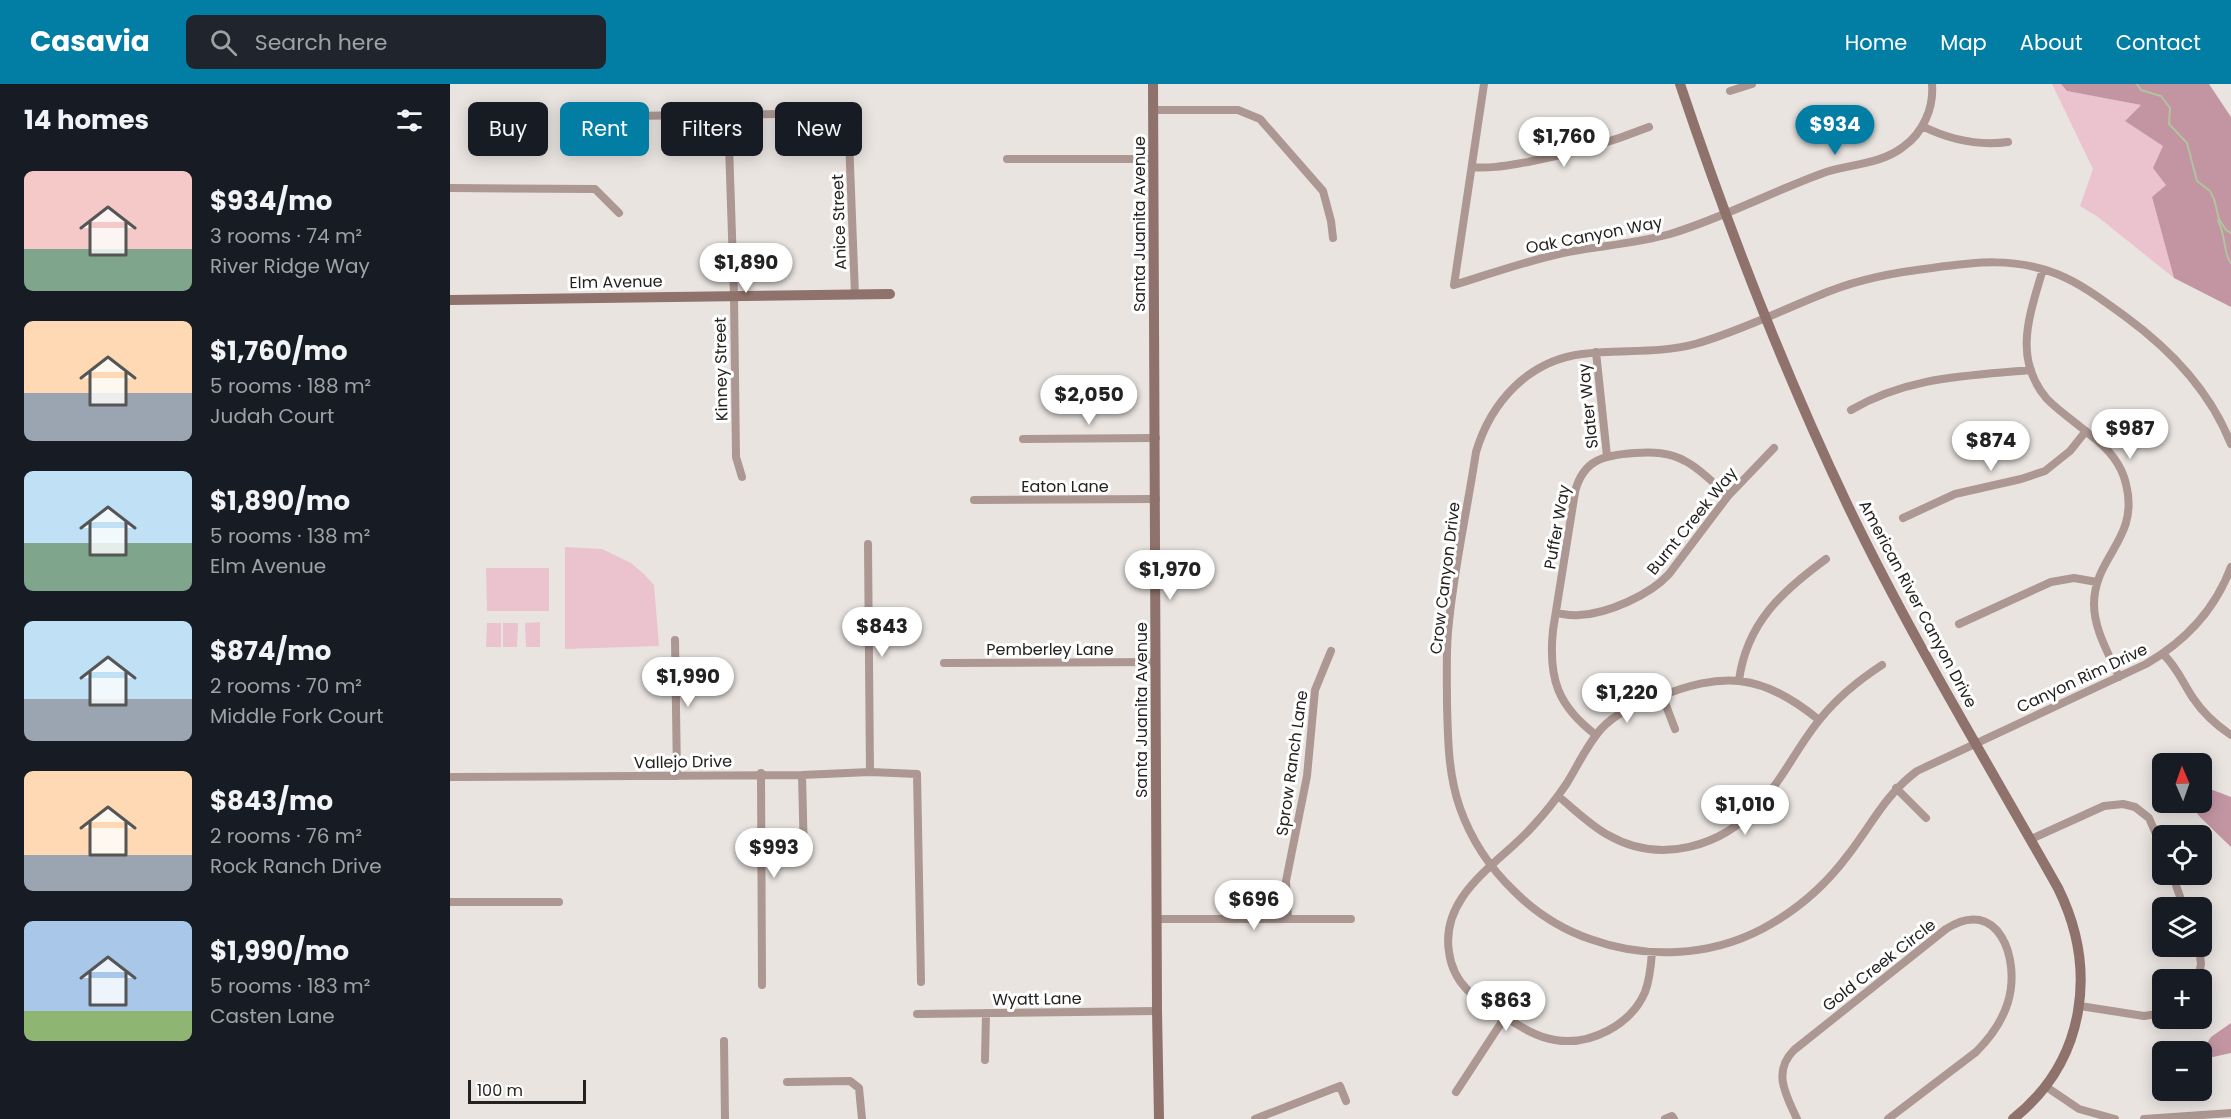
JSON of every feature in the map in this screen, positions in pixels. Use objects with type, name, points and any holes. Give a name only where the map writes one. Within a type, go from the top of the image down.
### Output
[{"type":"street","name":"Santa Juanita Avenue","points":[[1153,84],[1159,1119]]},
{"type":"street","name":"Oak Canyon Way","points":[[1485,84],[1454,285],[1535,259],[1566,252],[1650,240],[1726,213]]},
{"type":"street","name":"American River Canyon Drive","points":[[1680,84],[1765,317],[1849,508],[1892,592],[2058,888],[2074,926],[2081,963],[2079,1006],[2072,1038],[2045,1086],[2013,1119]]},
{"type":"street","points":[[1730,91],[1752,84]]},
{"type":"street","points":[[1726,213],[1825,173],[1891,155],[1905,146],[1922,126],[1931,102],[1932,84]]},
{"type":"street","points":[[1153,110],[1238,110],[1260,119],[1323,190],[1333,238]]},
{"type":"street","name":"Anice Street","points":[[763,114],[848,113],[855,295]]},
{"type":"street","points":[[1922,126],[1940,135],[1966,142],[2008,142]]},
{"type":"street","points":[[1472,167],[1495,167],[1564,155],[1613,142],[1649,127]]},
{"type":"street","name":"Kinney Street","points":[[729,156],[736,457],[742,477]]},
{"type":"street","points":[[1007,159],[1153,159]]},
{"type":"street","points":[[450,188],[595,189],[619,213]]},
{"type":"street","points":[[1765,317],[1853,282],[1892,273],[1993,261],[2012,262],[2043,269],[2075,282],[2091,292],[2160,343],[2200,388],[2231,442]]},
{"type":"street","points":[[2043,269],[2027,326],[2026,344],[2031,370],[2047,398],[2113,456],[2123,476],[2128,498],[2124,532],[2106,561],[2097,582],[2094,604],[2097,626],[2119,677]]},
{"type":"street","name":"Elm Avenue","points":[[450,300],[891,294]]},
{"type":"street","name":"Crow Canyon Drive","points":[[1765,317],[1686,346],[1596,352],[1555,361],[1521,380],[1490,415],[1476,452],[1448,630],[1449,763],[1460,807],[1472,835],[1491,867],[1520,897],[1538,912],[1564,928],[1613,946],[1652,952],[1688,951],[1725,944],[1780,919],[1806,900],[1832,875],[1849,855],[1878,810],[1896,788],[1930,763],[1976,742]]},
{"type":"street","name":"Slater Way","points":[[1596,352],[1607,456]]},
{"type":"street","points":[[1851,410],[1883,393],[1923,381],[2031,370]]},
{"type":"street","points":[[1903,518],[1955,494],[2021,479],[2045,471],[2070,451],[2086,431]]},
{"type":"street","points":[[1023,439],[1156,438]]},
{"type":"street","name":"Burnt Creek Way","points":[[1556,613],[1587,614],[1651,590],[1669,574],[1728,496],[1774,448]]},
{"type":"street","points":[[1607,456],[1653,452],[1676,457],[1697,468],[1728,496]]},
{"type":"street","name":"Puffer Way","points":[[1596,735],[1573,716],[1564,704],[1558,689],[1552,653],[1576,486],[1586,469],[1595,461],[1607,456]]},
{"type":"street","name":"Eaton Lane","points":[[974,500],[1156,499]]},
{"type":"street","points":[[868,544],[870,772]]},
{"type":"street","points":[[1739,680],[1744,654],[1758,624],[1783,593],[1826,559]]},
{"type":"street","name":"Canyon Rim Drive","points":[[1976,742],[2119,677],[2163,654],[2206,614],[2230,573]]},
{"type":"street","points":[[1959,624],[2059,580],[2082,578],[2097,582]]},
{"type":"street","points":[[675,640],[677,776]]},
{"type":"street","name":"Sprow Ranch Lane","points":[[1288,918],[1286,881],[1307,776],[1315,690],[1331,651]]},
{"type":"street","points":[[2163,654],[2178,671],[2195,701],[2216,724],[2231,735]]},
{"type":"street","name":"Pemberley Lane","points":[[944,663],[1156,662]]},
{"type":"street","points":[[1558,796],[1599,830],[1620,841],[1654,850],[1696,846],[1726,833],[1761,804],[1819,720],[1845,693],[1882,665]]},
{"type":"street","points":[[1652,952],[1650,974],[1639,1003],[1623,1020],[1602,1033],[1578,1041],[1554,1040],[1539,1036],[1480,1003],[1468,993],[1455,973],[1448,950],[1449,927],[1457,904],[1466,891],[1532,827],[1558,796],[1596,735],[1620,713],[1699,682],[1739,680],[1779,692],[1802,705],[1819,720]]},
{"type":"street","points":[[1662,695],[1675,729]]},
{"type":"street","name":"Vallejo Drive","points":[[450,777],[677,776],[761,773],[802,775],[870,772],[917,774],[921,982]]},
{"type":"street","points":[[761,773],[762,985]]},
{"type":"street","points":[[802,775],[804,857]]},
{"type":"street","points":[[1896,788],[1926,818]]},
{"type":"street","points":[[2031,839],[2104,806],[2122,804],[2134,807],[2149,818],[2152,825]]},
{"type":"street","points":[[450,902],[559,902]]},
{"type":"street","points":[[1157,919],[1351,919]]},
{"type":"street","name":"Gold Creek Circle","points":[[1797,1119],[1782,1080],[1784,1064],[1794,1050],[1946,929],[1968,920],[1987,924],[2005,940],[2011,959],[2012,987],[2002,1020],[1976,1052],[1888,1119]]},
{"type":"street","points":[[2079,1006],[2144,1016],[2152,1015]]},
{"type":"street","name":"Wyatt Lane","points":[[917,1014],[1157,1011]]},
{"type":"street","points":[[985,1060],[986,1013]]},
{"type":"street","points":[[1456,1092],[1505,1017]]},
{"type":"street","points":[[724,1041],[726,1119]]},
{"type":"street","points":[[787,1082],[850,1081],[859,1088],[862,1119]]},
{"type":"street","points":[[1255,1119],[1268,1116],[1340,1086],[1346,1101]]},
{"type":"street","points":[[2045,1086],[2079,1109],[2102,1118],[2115,1119]]},
{"type":"street","points":[[2144,1119],[2231,1113]]},
{"type":"street","points":[[1665,1119],[1672,1116],[1674,1119]]},
{"type":"shaded area","points":[[2052,84],[2061,84],[2067,91],[2141,105],[2125,121],[2164,146],[2166,185],[2152,197],[2174,278],[2098,217],[2080,206],[2093,169]]},
{"type":"shaded area","points":[[2061,84],[2209,84],[2231,117],[2231,307],[2174,278],[2152,197],[2166,185],[2153,168],[2163,146],[2125,121],[2141,105],[2067,91]]},
{"type":"shaded area","points":[[565,547],[602,549],[631,563],[644,574],[654,585],[659,646],[565,649]]},
{"type":"shaded area","points":[[486,568],[549,568],[549,611],[487,611]]},
{"type":"shaded area","points":[[540,622],[540,647],[526,647],[525,623]]},
{"type":"shaded area","points":[[487,623],[501,623],[501,647],[486,647]]},
{"type":"shaded area","points":[[503,623],[518,623],[517,647],[503,647]]},
{"type":"shaded area","points":[[2212,790],[2231,797],[2231,847],[2212,829],[2212,825],[2208,825],[2197,813],[2212,813]]},
{"type":"shaded area","points":[[2231,1023],[2231,1053],[2212,1057],[2212,1041],[2208,1041]]},
{"type":"waterway","points":[[2137,84],[2141,90],[2161,96],[2170,108],[2169,124],[2187,143],[2197,181],[2210,191],[2219,219],[2226,230],[2231,233]]},
{"type":"waterway","points":[[2219,219],[2228,259],[2231,263]]}]
